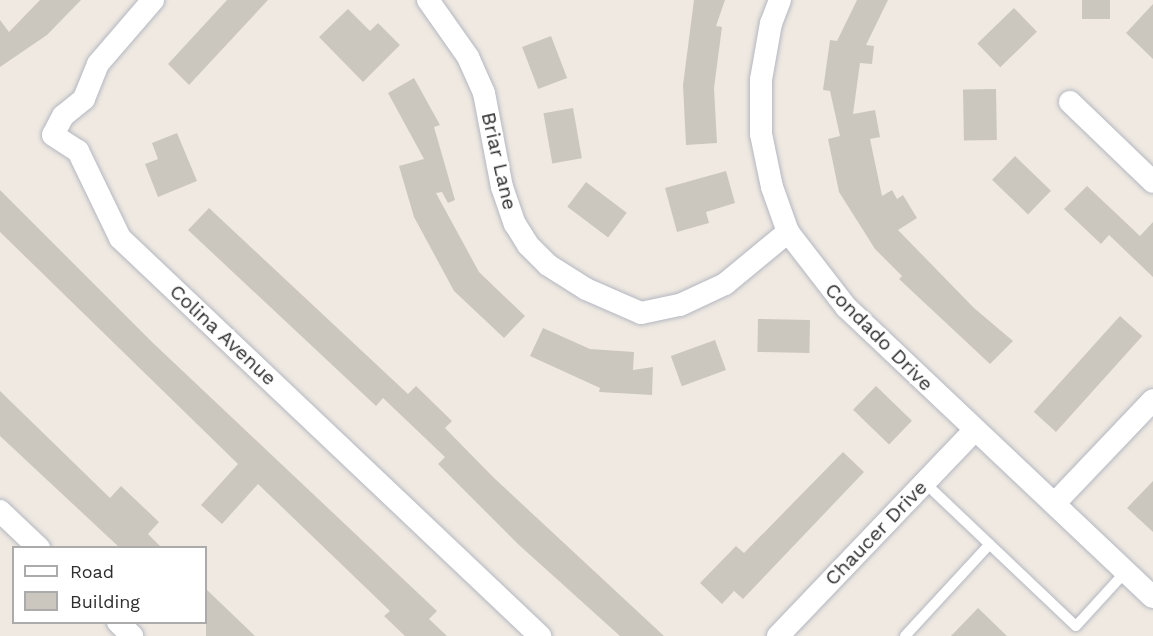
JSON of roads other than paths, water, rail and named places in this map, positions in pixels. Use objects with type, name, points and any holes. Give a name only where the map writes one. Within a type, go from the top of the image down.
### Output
[{"type":"street","name":"Colina Avenue","points":[[153,0],[98,64],[84,99],[63,116],[53,135],[78,151],[120,238],[540,636]]},
{"type":"street","name":"Briar Lane","points":[[428,0],[468,57],[484,93],[502,187],[514,224],[528,245],[567,277],[641,313],[680,306],[725,284],[788,232]]},
{"type":"street","name":"Condado Drive","points":[[780,0],[771,22],[761,80],[761,134],[772,187],[788,232],[846,308],[974,431],[1055,503],[1153,597]]},
{"type":"street","points":[[1070,102],[1153,182]]},
{"type":"street","points":[[1055,503],[1153,400]]},
{"type":"street","name":"Chaucer Drive","points":[[778,636],[974,431]]},
{"type":"street","points":[[0,511],[37,546]]},
{"type":"street","points":[[120,624],[132,636]]},
{"type":"lane","points":[[924,482],[1076,626],[1126,571]]},
{"type":"lane","points":[[905,636],[990,544]]}]
